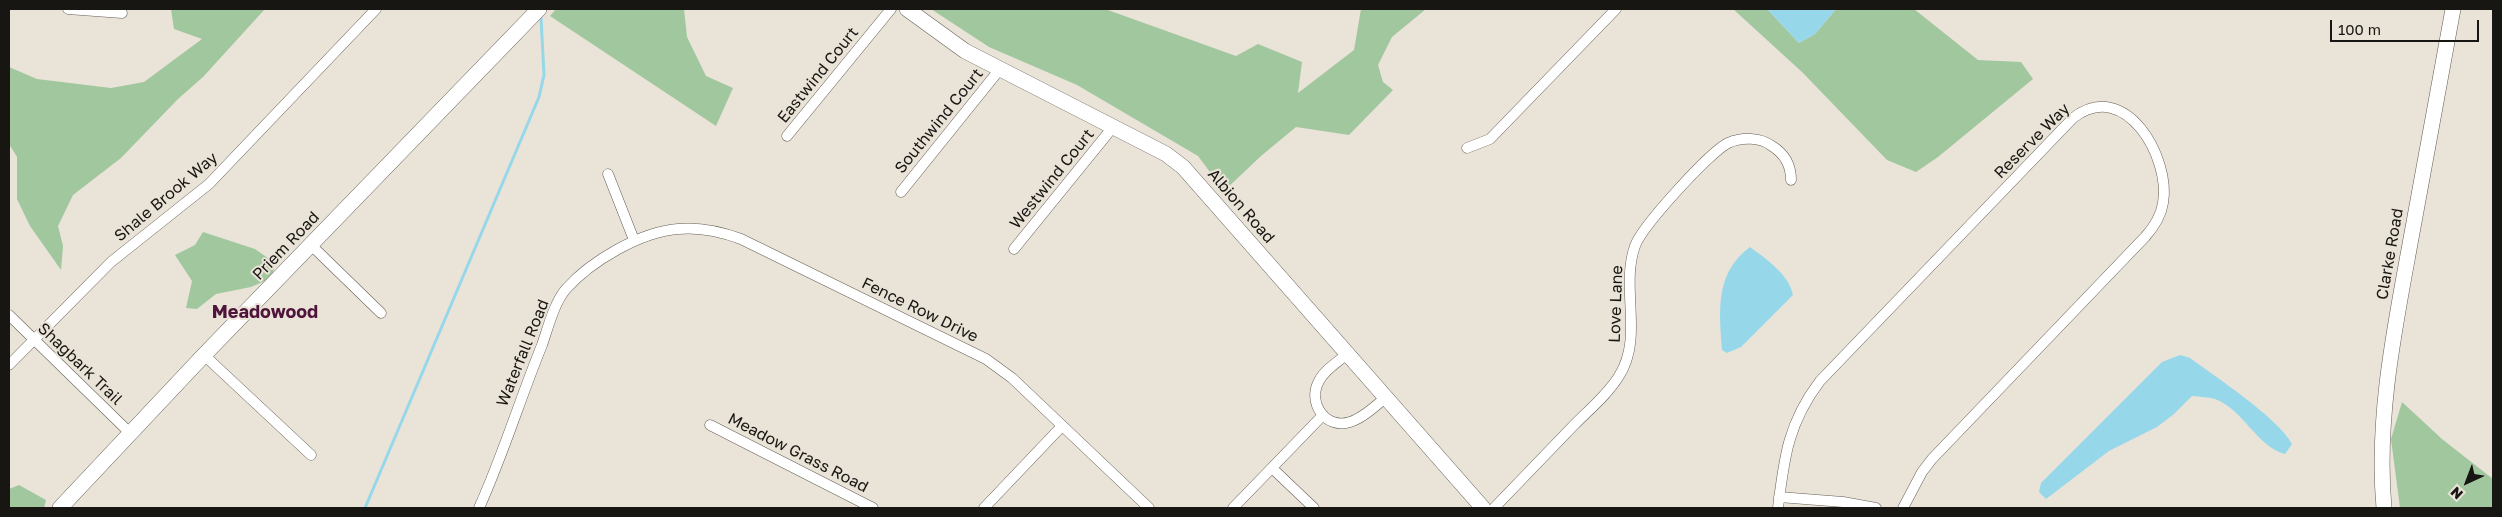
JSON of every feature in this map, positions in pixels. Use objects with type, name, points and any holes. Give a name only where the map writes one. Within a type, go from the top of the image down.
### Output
[{"type":"street","points":[[68,9],[122,13]]},
{"type":"street","name":"Shale Brook Way","points":[[9,365],[111,262],[209,184],[376,9]]},
{"type":"street","name":"Priem Road","points":[[60,508],[204,355],[539,9]]},
{"type":"street","name":"Eastwind Court","points":[[787,136],[891,9]]},
{"type":"street","name":"Albion Road","points":[[907,9],[951,42],[1166,154],[1183,167],[1483,508]]},
{"type":"street","points":[[1467,148],[1490,138],[1616,9]]},
{"type":"street","name":"Clarke Road","points":[[2384,508],[2381,472],[2385,399],[2399,304],[2453,9]]},
{"type":"street","name":"Southwind Court","points":[[902,192],[1000,69]]},
{"type":"street","name":"Reserve Way","points":[[1778,508],[1784,460],[1794,423],[1806,400],[1820,381],[2073,118],[2097,107],[2112,108],[2124,112],[2141,128],[2160,168],[2164,189],[2163,204],[2158,220],[2145,237],[1932,460],[1922,472],[1903,508]]},
{"type":"street","name":"Westwind Court","points":[[1014,249],[1113,127]]},
{"type":"street","name":"Love Lane","points":[[1494,508],[1620,375],[1631,342],[1630,279],[1633,254],[1640,236],[1653,217],[1714,154],[1728,143],[1740,139],[1760,140],[1775,148],[1788,162],[1791,180]]},
{"type":"street","points":[[608,174],[634,240]]},
{"type":"street","name":"Fence Row Drive","points":[[634,240],[678,228],[725,233],[741,239],[986,359],[1012,378],[1148,508]]},
{"type":"street","name":"Waterfall Road","points":[[479,508],[494,474],[507,434],[552,317],[565,290],[598,262],[634,240]]},
{"type":"street","points":[[311,245],[381,313]]},
{"type":"street","name":"Shagbark Trail","points":[[9,315],[130,434]]},
{"type":"street","points":[[1347,354],[1324,374],[1317,384],[1314,399],[1323,416],[1335,423],[1350,423],[1363,416],[1385,398]]},
{"type":"street","points":[[204,355],[311,455]]},
{"type":"street","points":[[1233,508],[1323,416]]},
{"type":"street","name":"Meadow Grass Road","points":[[710,425],[873,508]]},
{"type":"street","points":[[984,508],[1062,426]]},
{"type":"street","points":[[1272,468],[1314,508]]},
{"type":"street","points":[[1779,497],[1843,502],[1876,508]]},
{"type":"green space","points":[[171,9],[265,9],[203,77],[178,99],[121,158],[73,195],[58,226],[63,246],[61,270],[30,226],[17,199],[17,157],[9,144],[9,67],[37,79],[111,88],[144,82],[202,39],[174,29]]},
{"type":"green space","points":[[556,9],[684,9],[687,37],[706,76],[733,88],[716,126],[550,16]]},
{"type":"green space","points":[[931,9],[1105,9],[1236,56],[1258,44],[1302,62],[1298,93],[1354,50],[1361,9],[1426,9],[1392,37],[1378,65],[1383,82],[1393,90],[1349,135],[1296,127],[1261,156],[1224,191],[1198,156],[1077,85],[989,47]]},
{"type":"green space","points":[[1733,9],[1767,9],[1799,43],[1815,34],[1836,9],[1914,9],[1978,60],[2021,62],[2033,79],[1938,157],[1916,172],[1887,160],[1802,72]]},
{"type":"green space","points":[[203,232],[255,249],[275,263],[272,278],[251,287],[216,294],[197,309],[186,308],[192,281],[175,255],[195,245]]},
{"type":"green space","points":[[2402,402],[2442,439],[2493,479],[2493,508],[2400,508],[2391,439]]},
{"type":"green space","points":[[19,485],[46,500],[44,508],[9,508],[9,489]]},
{"type":"water","points":[[1767,9],[1836,9],[1815,34],[1799,43]]},
{"type":"water","points":[[1750,247],[1782,274],[1791,287],[1793,295],[1741,347],[1727,353],[1722,350],[1720,307],[1722,293],[1730,268]]},
{"type":"water","points":[[2180,355],[2190,358],[2246,398],[2274,422],[2292,444],[2285,454],[2266,444],[2225,404],[2215,399],[2192,396],[2174,414],[2157,427],[2109,451],[2046,499],[2039,492],[2041,483],[2162,362]]},
{"type":"waterway","points":[[365,508],[539,97],[544,75],[541,18]]},
{"type":"district","name":"Meadowood","points":[[265,312]]}]
